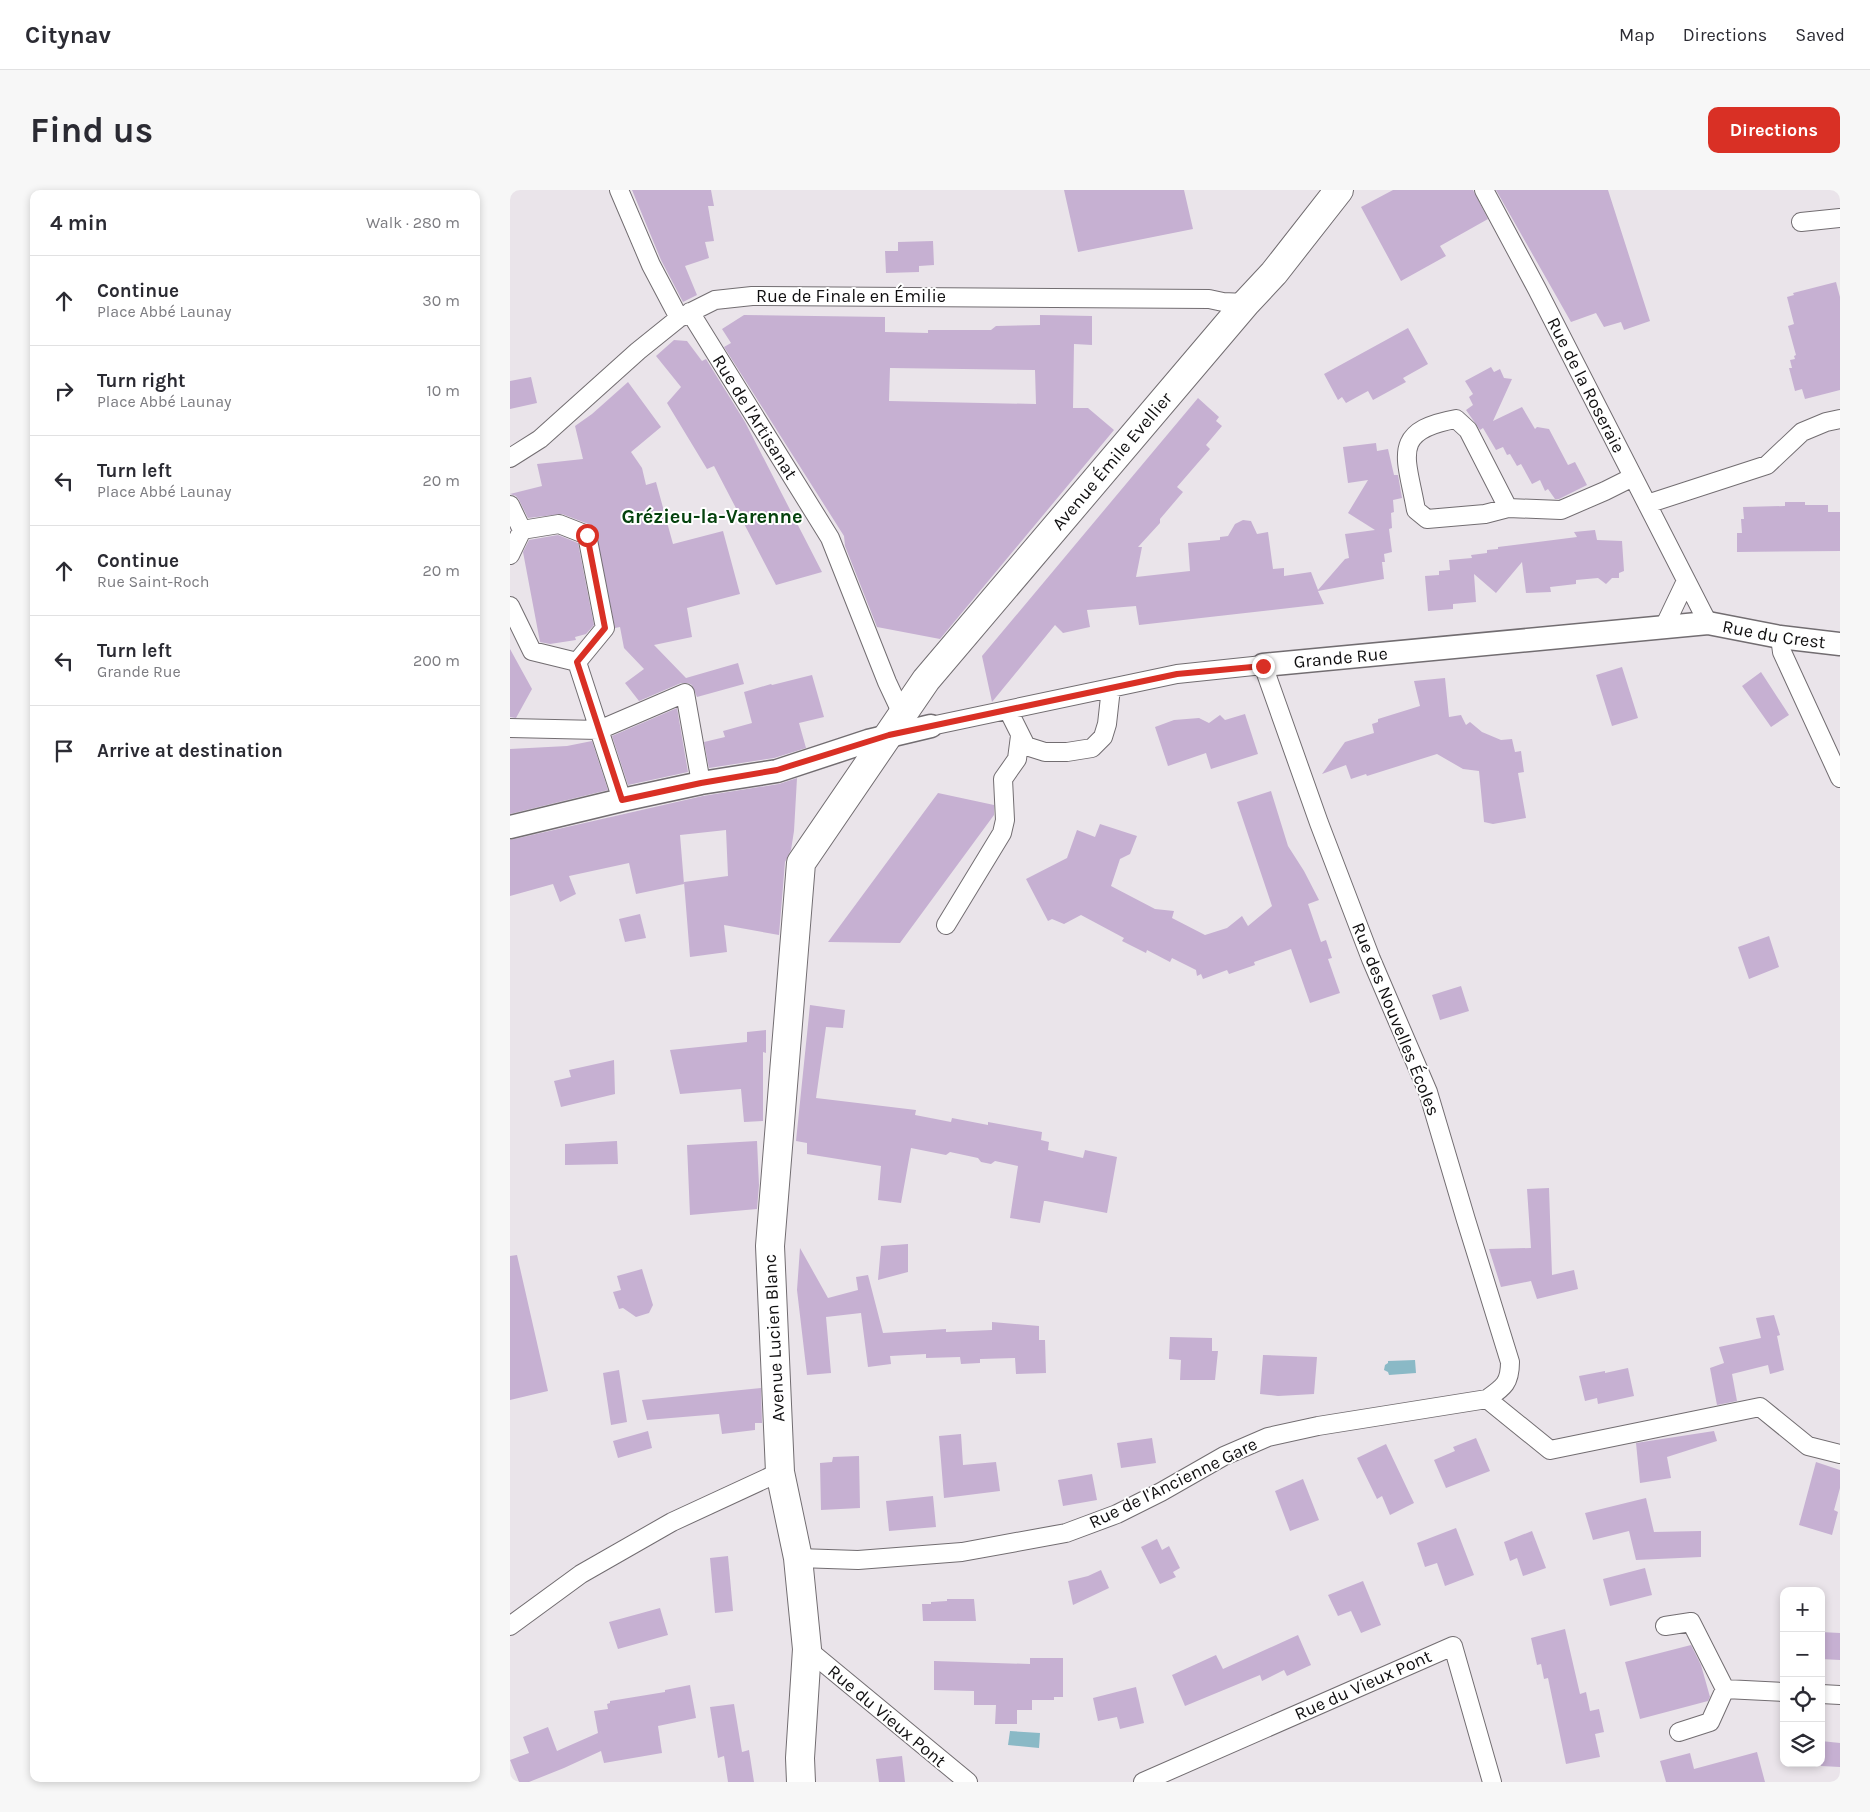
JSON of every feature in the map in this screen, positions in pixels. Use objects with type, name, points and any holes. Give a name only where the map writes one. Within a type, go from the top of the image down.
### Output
[{"type":"main road","name":"Avenue Émile Evellier","points":[[799,893],[801,863],[926,680],[1246,303],[1274,273],[1339,190]]},
{"type":"main road","name":"Avenue Lucien Blanc","points":[[799,893],[770,1246],[780,1472],[798,1558],[807,1649],[800,1758],[801,1782]]},
{"type":"street","name":"Rue de l'Artisanat","points":[[619,190],[651,265],[830,538],[887,682],[895,725]]},
{"type":"street","name":"Rue de la Roseraie","points":[[1484,190],[1537,289],[1708,623]]},
{"type":"street","points":[[1801,222],[1840,218]]},
{"type":"street","name":"Rue de Finale en Émilie","points":[[510,458],[540,439],[638,351],[684,315],[715,300],[752,296],[1131,297],[1209,299],[1246,303]]},
{"type":"street","points":[[1508,508],[1468,430],[1456,419],[1439,422],[1422,429],[1409,440],[1406,451],[1416,510],[1427,519],[1485,514],[1508,508],[1561,510],[1633,477]]},
{"type":"street","points":[[1647,504],[1767,466],[1802,432],[1826,422],[1840,419]]},
{"type":"street","points":[[510,505],[522,530]]},
{"type":"street","points":[[522,530],[559,524],[587,535],[605,628],[577,662]]},
{"type":"street","points":[[510,555],[522,530]]},
{"type":"street","points":[[1664,627],[1686,581]]},
{"type":"street","points":[[510,606],[532,651],[577,662]]},
{"type":"street","name":"Grande Rue","points":[[510,828],[622,800],[701,783],[777,770],[895,725],[931,726],[1177,674],[1708,623]]},
{"type":"street","name":"Rue du Crest","points":[[1708,623],[1780,637],[1840,644]]},
{"type":"street","points":[[1780,637],[1782,652],[1840,778]]},
{"type":"street","points":[[577,662],[622,800]]},
{"type":"street","name":"Rue des Nouvelles Écoles","points":[[1263,666],[1319,824],[1371,959],[1428,1092],[1503,1337],[1510,1362],[1510,1375],[1502,1388],[1487,1399]]},
{"type":"street","points":[[1008,710],[1026,746],[1045,752],[1067,752],[1092,748],[1103,737],[1107,724],[1111,688]]},
{"type":"street","points":[[510,728],[599,730],[685,693],[701,783]]},
{"type":"street","points":[[946,925],[1002,833],[1005,820],[1003,779],[1017,759],[1020,736]]},
{"type":"street","points":[[1487,1399],[1550,1450],[1760,1407],[1808,1446],[1840,1454]]},
{"type":"street","name":"Rue de l'Ancienne Gare","points":[[798,1558],[858,1560],[962,1552],[1066,1533],[1117,1514],[1161,1492],[1224,1456],[1268,1437],[1318,1426],[1487,1399]]},
{"type":"street","points":[[510,1626],[581,1574],[672,1522],[780,1472]]},
{"type":"street","points":[[1665,1626],[1691,1622],[1725,1689]]},
{"type":"street","name":"Rue du Vieux Pont","points":[[1143,1782],[1453,1646],[1492,1782]]},
{"type":"street","name":"Rue du Vieux Pont","points":[[807,1649],[968,1782]]},
{"type":"street","points":[[1725,1689],[1780,1692]]},
{"type":"street","points":[[1679,1732],[1710,1722],[1725,1689]]},
{"type":"street","points":[[1825,1694],[1840,1695]]},
{"type":"water","points":[[1415,1360],[1416,1373],[1389,1375],[1384,1370],[1388,1361]]},
{"type":"water","points":[[1010,1731],[1040,1733],[1039,1748],[1008,1745]]},
{"type":"building","points":[[632,190],[711,190],[714,206],[708,206],[714,241],[705,242],[709,258],[685,266],[697,295],[683,302],[661,260]]},
{"type":"building","points":[[1064,190],[1184,190],[1193,229],[1078,252]]},
{"type":"building","points":[[1393,190],[1473,190],[1488,219],[1440,246],[1446,256],[1401,281],[1361,207]]},
{"type":"building","points":[[1496,190],[1608,190],[1650,321],[1624,330],[1621,322],[1604,327],[1596,313],[1571,322]]},
{"type":"building","points":[[933,241],[934,265],[919,266],[919,272],[886,273],[885,251],[898,251],[898,242]]},
{"type":"building","points":[[1836,282],[1840,297],[1840,390],[1805,399],[1802,389],[1795,391],[1789,368],[1792,368],[1790,360],[1795,359],[1794,356],[1796,355],[1788,326],[1794,324],[1787,297],[1794,295],[1793,293]]},
{"type":"building","points":[[744,315],[885,317],[885,332],[928,333],[928,330],[991,330],[996,326],[1040,325],[1040,315],[1092,316],[1092,345],[1074,344],[1073,408],[1088,408],[1114,430],[940,639],[877,627],[845,546],[844,536],[724,347],[731,343],[722,329]],"holes":[[[890,368],[1035,370],[1036,404],[889,401]]]},
{"type":"building","points":[[1408,328],[1428,364],[1403,378],[1406,382],[1373,400],[1368,391],[1346,403],[1342,397],[1338,400],[1324,374]]},
{"type":"building","points":[[674,340],[687,341],[702,361],[706,359],[745,422],[822,572],[776,585],[714,466],[707,469],[667,403],[681,387],[656,356]]},
{"type":"building","points":[[1491,367],[1494,372],[1500,369],[1504,378],[1512,379],[1493,421],[1522,407],[1535,429],[1537,427],[1549,429],[1568,465],[1575,462],[1587,485],[1559,499],[1555,499],[1548,489],[1545,491],[1540,480],[1532,484],[1521,464],[1517,466],[1510,454],[1507,455],[1503,447],[1496,450],[1483,428],[1480,430],[1466,410],[1473,405],[1469,397],[1473,394],[1465,381]]},
{"type":"building","points":[[531,377],[537,403],[510,409],[510,381]]},
{"type":"building","points":[[628,382],[661,427],[631,452],[642,468],[646,485],[656,482],[673,544],[723,531],[740,594],[687,608],[692,637],[654,645],[686,678],[738,663],[744,684],[697,697],[692,685],[681,683],[639,701],[625,683],[644,669],[624,648],[620,627],[615,628],[595,529],[591,525],[562,514],[528,518],[516,496],[510,494],[542,486],[537,464],[583,459],[575,426],[592,414]]},
{"type":"building","points":[[1198,398],[1219,417],[1216,421],[1222,426],[1206,445],[1210,449],[1177,487],[1183,492],[1160,519],[1160,523],[1138,547],[1142,547],[1136,577],[1190,571],[1188,543],[1220,540],[1220,537],[1228,536],[1235,524],[1243,520],[1251,521],[1257,534],[1268,532],[1273,569],[1284,568],[1284,576],[1311,572],[1318,590],[1345,559],[1349,558],[1345,534],[1375,530],[1348,513],[1368,480],[1348,483],[1343,447],[1376,443],[1377,451],[1388,449],[1394,475],[1398,475],[1402,498],[1393,500],[1394,512],[1391,513],[1392,528],[1389,529],[1392,552],[1384,554],[1385,562],[1382,562],[1384,579],[1318,591],[1324,604],[1139,625],[1136,606],[1087,610],[1090,627],[1063,633],[1055,625],[992,702],[982,656]]},
{"type":"building","points":[[1785,502],[1805,502],[1805,505],[1828,505],[1828,512],[1840,512],[1840,551],[1737,552],[1737,533],[1742,533],[1741,519],[1744,519],[1743,507],[1785,506]]},
{"type":"building","points":[[1595,530],[1597,540],[1622,541],[1624,571],[1619,573],[1619,578],[1612,578],[1606,584],[1598,578],[1576,580],[1576,584],[1550,587],[1551,592],[1526,593],[1522,562],[1496,593],[1474,574],[1476,602],[1453,604],[1453,609],[1428,611],[1425,576],[1439,575],[1439,571],[1450,570],[1449,560],[1472,558],[1471,555],[1487,553],[1487,550],[1498,549],[1498,547],[1577,537],[1574,532]]},
{"type":"building","points":[[558,535],[578,543],[594,625],[586,634],[575,637],[576,640],[550,644],[540,642],[523,552],[529,540]]},
{"type":"building","points":[[510,649],[532,689],[516,718],[510,717]]},
{"type":"building","points":[[1622,667],[1638,718],[1612,726],[1596,675]]},
{"type":"building","points":[[1761,672],[1789,715],[1771,727],[1742,686]]},
{"type":"building","points":[[812,675],[824,717],[799,723],[806,748],[774,758],[709,768],[704,742],[725,737],[723,731],[752,723],[744,692]]},
{"type":"building","points":[[1445,678],[1449,717],[1461,715],[1466,725],[1470,722],[1482,732],[1501,740],[1512,739],[1515,752],[1521,751],[1524,772],[1518,773],[1526,818],[1493,824],[1484,822],[1479,771],[1463,769],[1437,754],[1367,776],[1366,774],[1351,779],[1346,765],[1322,774],[1345,742],[1374,733],[1372,724],[1378,722],[1378,719],[1420,706],[1414,681]]},
{"type":"building","points":[[677,708],[688,772],[628,785],[612,736]]},
{"type":"building","points":[[1245,714],[1258,754],[1211,769],[1206,753],[1168,766],[1155,727],[1174,720],[1199,718],[1209,723],[1220,715],[1225,720]]},
{"type":"building","points":[[592,741],[608,790],[510,814],[510,749],[567,746]]},
{"type":"building","points":[[797,778],[794,831],[791,850],[785,862],[779,935],[724,925],[727,952],[690,957],[684,882],[728,876],[726,830],[680,835],[684,884],[636,894],[629,863],[569,876],[576,894],[560,902],[553,884],[510,896],[510,840],[703,796],[779,784]]},
{"type":"building","points":[[1271,791],[1288,846],[1319,900],[1308,904],[1321,942],[1326,940],[1332,958],[1328,959],[1340,993],[1310,1003],[1291,949],[1254,962],[1255,965],[1229,974],[1227,970],[1203,979],[1201,974],[1197,976],[1196,970],[1172,958],[1170,962],[1147,950],[1146,953],[1122,941],[1124,938],[1081,915],[1064,924],[1052,919],[1048,921],[1026,879],[1067,858],[1077,830],[1095,837],[1100,824],[1137,836],[1130,854],[1120,859],[1111,886],[1155,909],[1174,911],[1172,918],[1205,935],[1227,928],[1242,916],[1248,926],[1272,906],[1237,802]]},
{"type":"building","points":[[938,793],[994,805],[994,815],[900,943],[828,942]]},
{"type":"building","points":[[640,914],[646,938],[625,942],[619,919]]},
{"type":"building","points":[[1769,936],[1779,967],[1749,979],[1738,947]]},
{"type":"building","points":[[1461,986],[1469,1011],[1440,1020],[1432,995]]},
{"type":"building","points":[[810,1005],[845,1010],[843,1028],[826,1027],[816,1098],[916,1110],[915,1115],[951,1122],[952,1118],[988,1125],[988,1122],[1042,1132],[1041,1140],[1049,1142],[1048,1150],[1083,1158],[1085,1150],[1117,1157],[1107,1213],[1044,1201],[1040,1223],[1010,1218],[1018,1166],[995,1161],[991,1164],[981,1162],[978,1158],[950,1152],[946,1155],[911,1148],[901,1203],[878,1200],[881,1166],[807,1154],[807,1143],[796,1141]]},
{"type":"building","points":[[766,1030],[766,1053],[763,1052],[763,1121],[744,1122],[741,1089],[680,1094],[670,1050],[747,1042],[747,1032]]},
{"type":"building","points":[[614,1060],[615,1094],[561,1107],[554,1081],[571,1077],[569,1070]]},
{"type":"building","points":[[617,1141],[618,1164],[565,1165],[565,1144]]},
{"type":"building","points":[[757,1141],[759,1185],[757,1209],[690,1215],[687,1145]]},
{"type":"building","points":[[1549,1188],[1552,1275],[1574,1270],[1578,1289],[1537,1299],[1531,1281],[1501,1287],[1489,1249],[1531,1248],[1527,1189]]},
{"type":"building","points":[[908,1244],[908,1272],[878,1280],[881,1246]]},
{"type":"building","points":[[800,1248],[828,1298],[858,1290],[856,1277],[868,1275],[883,1333],[946,1329],[946,1332],[992,1330],[992,1322],[1039,1326],[1039,1340],[1045,1340],[1046,1373],[1016,1374],[1015,1358],[980,1359],[980,1363],[961,1364],[960,1357],[926,1358],[926,1354],[890,1356],[891,1364],[868,1367],[861,1313],[826,1317],[831,1373],[807,1375],[797,1290]]},
{"type":"building","points":[[517,1255],[548,1391],[510,1400],[510,1256]]},
{"type":"building","points":[[642,1269],[653,1305],[649,1313],[636,1317],[623,1308],[619,1309],[613,1292],[621,1290],[617,1276]]},
{"type":"building","points":[[1774,1315],[1780,1335],[1777,1336],[1784,1370],[1770,1374],[1768,1365],[1732,1374],[1737,1401],[1717,1405],[1710,1368],[1724,1363],[1719,1347],[1761,1338],[1756,1318]]},
{"type":"building","points":[[1170,1337],[1212,1338],[1212,1351],[1218,1351],[1215,1380],[1180,1380],[1181,1360],[1169,1359]]},
{"type":"building","points":[[1263,1355],[1317,1357],[1314,1394],[1278,1396],[1260,1394]]},
{"type":"building","points":[[1628,1368],[1634,1396],[1598,1404],[1597,1398],[1585,1401],[1579,1376]]},
{"type":"building","points":[[619,1370],[627,1422],[611,1425],[603,1373]]},
{"type":"building","points":[[761,1388],[762,1423],[755,1423],[755,1430],[722,1434],[719,1414],[647,1420],[642,1400]]},
{"type":"building","points":[[648,1431],[652,1448],[618,1458],[613,1441]]},
{"type":"building","points":[[1714,1431],[1717,1441],[1667,1457],[1671,1478],[1640,1483],[1636,1443]]},
{"type":"building","points":[[961,1434],[963,1465],[996,1462],[1000,1491],[944,1498],[939,1436]]},
{"type":"building","points":[[1152,1438],[1156,1463],[1121,1468],[1117,1443]]},
{"type":"building","points":[[1476,1438],[1490,1471],[1446,1488],[1434,1460],[1455,1451],[1453,1447]]},
{"type":"building","points":[[1386,1444],[1414,1503],[1390,1515],[1382,1496],[1377,1499],[1357,1458]]},
{"type":"building","points":[[859,1456],[860,1508],[821,1510],[820,1463],[832,1462],[833,1457]]},
{"type":"building","points":[[1816,1462],[1840,1470],[1840,1488],[1834,1510],[1838,1512],[1832,1535],[1799,1525]]},
{"type":"building","points":[[1092,1474],[1097,1500],[1063,1506],[1058,1480]]},
{"type":"building","points":[[1303,1479],[1319,1520],[1290,1531],[1275,1491]]},
{"type":"building","points":[[933,1496],[936,1527],[889,1531],[886,1501]]},
{"type":"building","points":[[1646,1498],[1654,1532],[1701,1531],[1701,1557],[1636,1560],[1629,1531],[1593,1540],[1585,1513]]},
{"type":"building","points":[[1456,1528],[1474,1575],[1445,1586],[1437,1563],[1425,1567],[1417,1543]]},
{"type":"building","points":[[1532,1531],[1546,1568],[1523,1576],[1517,1558],[1510,1561],[1504,1542]]},
{"type":"building","points":[[1157,1539],[1162,1550],[1169,1546],[1180,1568],[1173,1572],[1176,1577],[1160,1584],[1141,1547]]},
{"type":"building","points":[[728,1556],[733,1611],[715,1613],[710,1558]]},
{"type":"building","points":[[1645,1568],[1652,1595],[1610,1606],[1603,1579]]},
{"type":"building","points":[[1101,1570],[1109,1588],[1073,1605],[1068,1581],[1088,1576]]},
{"type":"building","points":[[1363,1581],[1381,1625],[1361,1633],[1351,1611],[1338,1616],[1328,1595]]},
{"type":"building","points":[[947,1599],[974,1599],[976,1621],[923,1621],[922,1604],[947,1601]]},
{"type":"building","points":[[660,1608],[668,1635],[618,1649],[609,1622]]},
{"type":"building","points":[[1565,1629],[1580,1694],[1586,1692],[1590,1711],[1599,1709],[1604,1732],[1595,1734],[1600,1757],[1566,1764],[1548,1678],[1544,1679],[1541,1664],[1537,1665],[1531,1638]]},
{"type":"building","points":[[1825,1632],[1840,1633],[1840,1660],[1825,1659]]},
{"type":"building","points":[[1298,1635],[1311,1665],[1287,1676],[1284,1670],[1262,1681],[1260,1675],[1185,1706],[1172,1675],[1216,1655],[1223,1669]]},
{"type":"building","points":[[1691,1645],[1701,1665],[1710,1697],[1708,1701],[1640,1719],[1625,1662]]},
{"type":"building","points":[[1030,1658],[1063,1658],[1063,1697],[1054,1697],[1054,1700],[1032,1700],[1032,1710],[1017,1710],[1017,1724],[995,1724],[996,1705],[974,1705],[974,1691],[934,1690],[934,1661],[1030,1664]]},
{"type":"building","points":[[690,1685],[696,1718],[658,1726],[662,1753],[604,1763],[601,1751],[529,1782],[519,1782],[510,1760],[529,1753],[523,1737],[548,1727],[557,1751],[598,1733],[594,1711],[608,1709],[607,1704],[610,1701],[665,1692],[665,1690]]},
{"type":"building","points":[[1136,1687],[1144,1723],[1120,1729],[1117,1717],[1098,1721],[1093,1698]]},
{"type":"building","points":[[734,1704],[742,1752],[749,1750],[754,1782],[728,1782],[724,1756],[718,1758],[710,1707]]},
{"type":"building","points":[[1825,1741],[1840,1743],[1840,1767],[1825,1766]]},
{"type":"building","points":[[1757,1752],[1765,1782],[1666,1782],[1660,1761],[1690,1753],[1694,1769]]},
{"type":"building","points":[[902,1756],[905,1782],[879,1782],[876,1759]]},
{"type":"district","name":"Grézieu-la-Varenne","points":[[712,516]]},
{"type":"route","points":[[587,535],[605,628],[577,662],[622,800],[701,783],[777,770],[889,735],[1177,674],[1263,666]]}]
